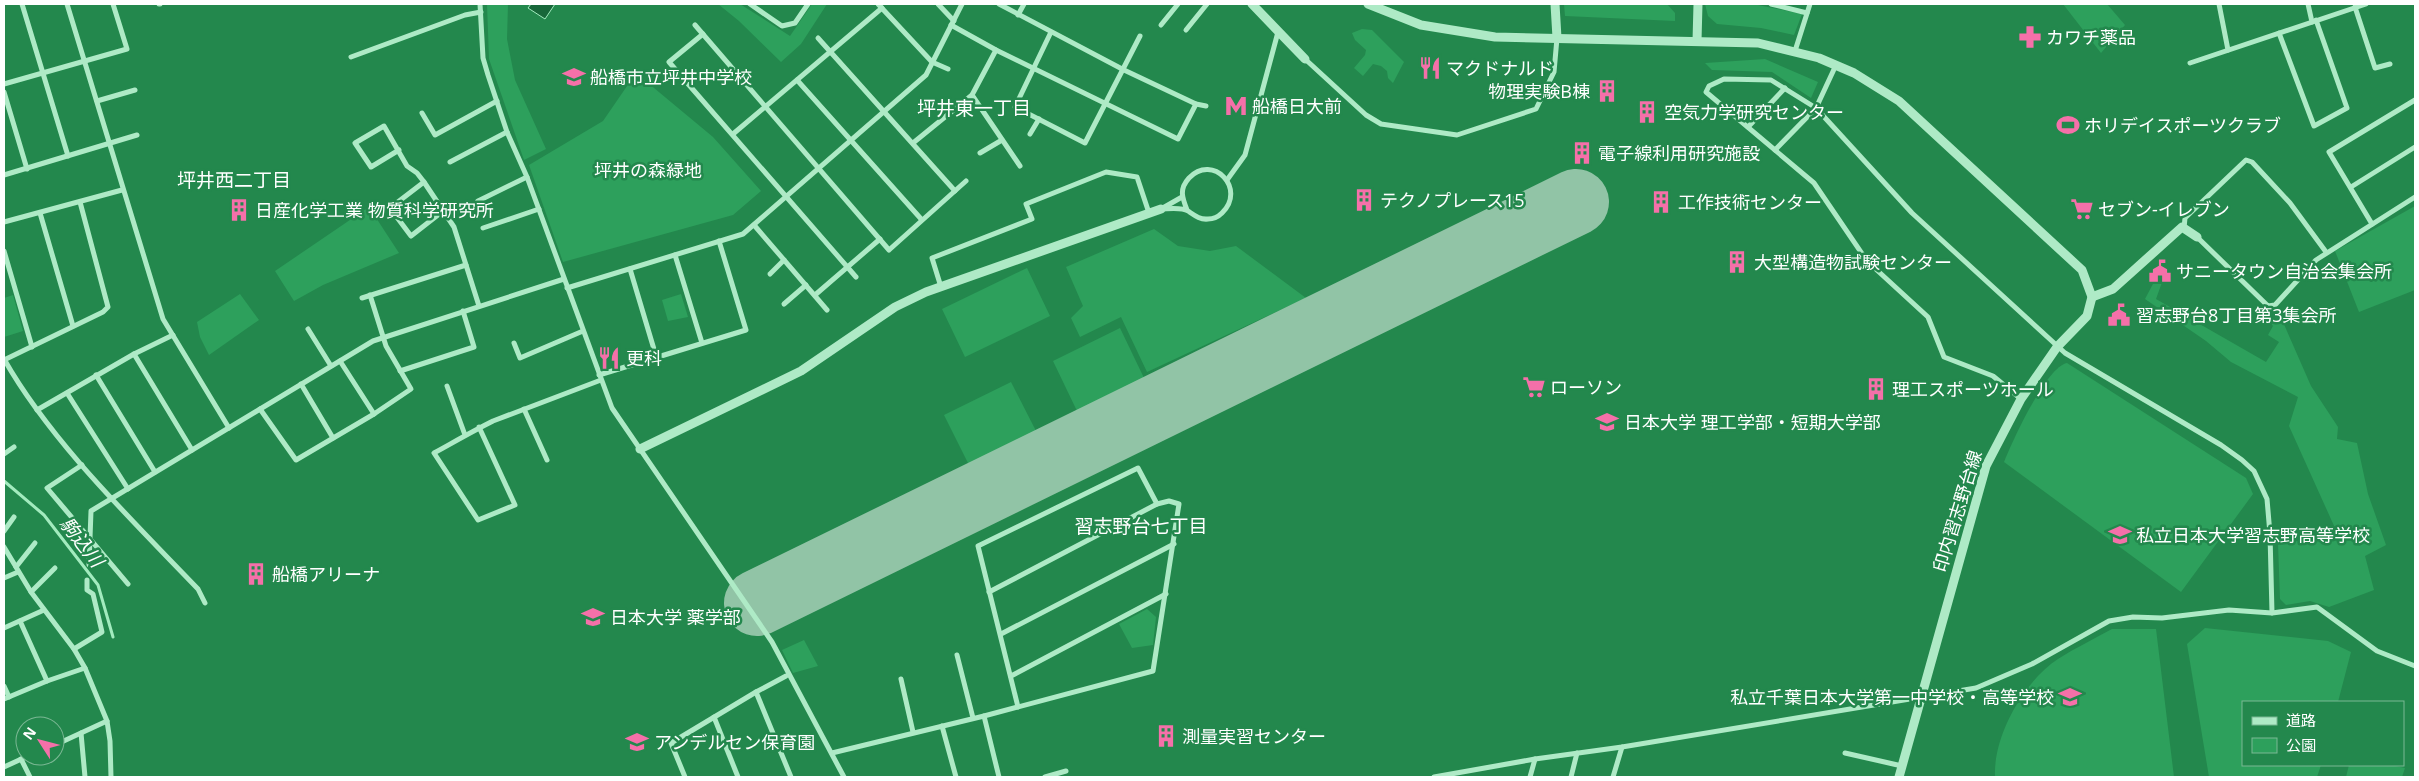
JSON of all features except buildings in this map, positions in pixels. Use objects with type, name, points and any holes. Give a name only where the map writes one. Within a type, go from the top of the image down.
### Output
[{"type":"street","points":[[22,4],[68,156]]},
{"type":"street","points":[[67,4],[122,190],[163,319],[229,428]]},
{"type":"street","points":[[4,84],[127,49],[113,4]]},
{"type":"street","points":[[480,4],[483,58],[507,132],[527,177],[612,408],[772,642],[844,777]]},
{"type":"street","points":[[751,4],[782,26],[795,23],[808,4]]},
{"type":"street","points":[[938,4],[952,23],[996,50],[1178,139],[1196,104]]},
{"type":"street","points":[[567,288],[743,234],[926,75],[962,4]]},
{"type":"street","points":[[999,4],[1124,70],[1196,104],[1206,106]]},
{"type":"street","points":[[1018,15],[1024,4]]},
{"type":"street","points":[[1161,25],[1178,4]]},
{"type":"street","points":[[1186,30],[1207,4]]},
{"type":"street","points":[[1252,4],[1305,59],[1366,115],[1380,124],[1457,135],[1536,109],[1554,72],[1557,38],[1555,4]]},
{"type":"street","points":[[1368,4],[1421,25],[1495,37],[1758,43],[1795,51],[1836,65],[1872,83],[1918,117],[2074,261],[2086,277],[2092,297],[2113,289],[2180,230],[2185,218],[2246,160],[2252,162],[2290,203],[2326,252]]},
{"type":"street","points":[[1697,41],[1698,4]]},
{"type":"street","points":[[1771,4],[1807,13]]},
{"type":"street","points":[[1795,51],[1810,4]]},
{"type":"street","points":[[2219,4],[2228,50]]},
{"type":"street","points":[[2279,33],[2314,126],[2347,108],[2308,4]]},
{"type":"street","points":[[2190,63],[2366,4]]},
{"type":"street","points":[[733,134],[830,52],[880,6],[932,62],[948,69]]},
{"type":"street","points":[[2355,7],[2375,68],[2390,64]]},
{"type":"street","points":[[351,57],[465,15],[481,12]]},
{"type":"street","points":[[695,25],[889,250],[966,181]]},
{"type":"street","points":[[1051,32],[1015,107],[1085,143],[1140,36]]},
{"type":"street","points":[[1227,180],[1245,155],[1278,32]]},
{"type":"street","points":[[703,34],[669,62],[856,277]]},
{"type":"street","points":[[818,38],[885,111],[954,191]]},
{"type":"street","points":[[913,143],[972,95],[996,50]]},
{"type":"street","points":[[1776,150],[1816,108],[1836,65]]},
{"type":"street","points":[[2021,399],[1993,376],[1944,357],[1928,317],[1867,261],[1814,183],[1706,92],[1709,86],[1724,79],[1771,80],[1816,108],[1912,213],[2064,353],[2221,445],[2254,471],[2267,499],[2272,613]]},
{"type":"street","points":[[797,80],[922,220]]},
{"type":"street","points":[[1748,127],[1785,88]]},
{"type":"street","points":[[97,101],[135,90]]},
{"type":"street","points":[[4,92],[27,169]]},
{"type":"street","points":[[972,95],[1020,166]]},
{"type":"street","points":[[422,113],[435,135],[497,100]]},
{"type":"street","points":[[2372,224],[2329,152],[2415,100]]},
{"type":"street","points":[[1030,134],[1039,119]]},
{"type":"street","points":[[399,150],[371,167],[355,143],[384,126],[399,150],[407,166],[417,173],[424,182],[454,227],[479,306]]},
{"type":"street","points":[[450,162],[507,132]]},
{"type":"street","points":[[4,175],[137,135]]},
{"type":"street","points":[[980,154],[1002,140]]},
{"type":"street","points":[[2351,187],[2415,147]]},
{"type":"street","points":[[1161,209],[1187,210],[1199,218],[1209,220],[1218,217],[1227,208],[1230,197],[1231,188],[1227,180],[1215,170],[1201,170],[1187,180],[1182,188],[1182,198],[1187,210]]},
{"type":"street","points":[[940,287],[932,258],[1032,219],[1026,204],[1106,172],[1137,177],[1149,213]]},
{"type":"street","points":[[478,200],[527,177]]},
{"type":"street","points":[[424,182],[390,208],[411,236],[443,210]]},
{"type":"street","points":[[4,222],[122,190]]},
{"type":"street","points":[[2180,230],[2196,237],[2268,306],[2275,305],[2316,260],[2326,252],[2415,197]]},
{"type":"street","points":[[640,449],[801,371],[895,307],[940,287],[1161,209],[1182,198]]},
{"type":"street","points":[[80,202],[108,307],[103,312],[4,359],[37,410],[112,498],[198,589],[205,603]]},
{"type":"street","points":[[483,228],[538,209]]},
{"type":"street","points":[[40,213],[73,326]]},
{"type":"street","points":[[754,225],[827,310]]},
{"type":"street","points":[[815,295],[880,239]]},
{"type":"street","points":[[480,427],[515,505],[478,520],[434,453],[480,427],[600,378],[656,356],[746,330],[720,241]]},
{"type":"street","points":[[4,251],[32,346]]},
{"type":"street","points":[[675,255],[702,343]]},
{"type":"street","points":[[770,274],[784,260]]},
{"type":"street","points":[[362,298],[466,265]]},
{"type":"street","points":[[630,269],[656,356]]},
{"type":"street","points":[[89,565],[91,511],[260,408],[383,336],[564,279]]},
{"type":"street","points":[[784,304],[806,285]]},
{"type":"street","points":[[260,408],[296,460],[374,414],[411,389],[386,346],[370,295]]},
{"type":"street","name":"印内習志野台線","points":[[1899,777],[1978,486],[1994,445],[2021,399],[2057,347],[2087,316],[2092,297]]},
{"type":"street","points":[[400,371],[474,347],[463,311]]},
{"type":"street","points":[[308,329],[331,366]]},
{"type":"street","points":[[514,343],[520,358],[583,331]]},
{"type":"street","points":[[37,410],[134,354],[173,335]]},
{"type":"street","points":[[134,354],[192,450]]},
{"type":"street","points":[[340,361],[374,414]]},
{"type":"street","points":[[96,375],[155,472]]},
{"type":"street","points":[[301,384],[333,438]]},
{"type":"street","points":[[447,386],[465,435]]},
{"type":"street","points":[[67,393],[128,489]]},
{"type":"street","points":[[524,409],[547,460]]},
{"type":"street","points":[[4,445],[6,453],[14,447]]},
{"type":"street","points":[[82,464],[47,488],[128,584]]},
{"type":"street","points":[[1018,707],[978,546],[1138,468],[1157,504]]},
{"type":"street","points":[[832,753],[984,716],[1153,670],[1179,504],[1169,501],[1157,504],[989,592]]},
{"type":"street","points":[[4,531],[14,517]]},
{"type":"street","points":[[4,578],[17,570],[35,543]]},
{"type":"street","points":[[1001,634],[1174,544]]},
{"type":"street","points":[[4,547],[31,592],[74,649],[85,668],[107,721],[112,777]]},
{"type":"street","points":[[31,592],[55,568]]},
{"type":"street","points":[[74,649],[102,632],[93,594],[87,590],[87,580]]},
{"type":"street","points":[[1010,676],[1166,594]]},
{"type":"street","points":[[1434,777],[1976,688],[2032,664],[2109,621],[2133,617],[2162,618],[2230,610],[2272,613],[2317,607],[2377,650],[2415,666]]},
{"type":"street","points":[[4,628],[44,610]]},
{"type":"street","points":[[20,621],[47,681]]},
{"type":"street","points":[[957,656],[973,718]]},
{"type":"street","points":[[4,686],[6,698],[85,668]]},
{"type":"street","points":[[685,777],[671,742],[786,676]]},
{"type":"street","points":[[901,679],[913,732]]},
{"type":"street","points":[[756,692],[791,777]]},
{"type":"street","points":[[984,716],[999,777]]},
{"type":"street","points":[[714,717],[738,777]]},
{"type":"street","points":[[65,740],[107,721]]},
{"type":"street","points":[[942,726],[956,777]]},
{"type":"street","points":[[81,734],[85,777]]},
{"type":"street","points":[[1614,777],[1622,747]]},
{"type":"street","points":[[1571,777],[1577,753]]},
{"type":"street","points":[[1845,753],[1902,766]]},
{"type":"street","points":[[1530,777],[1535,759]]},
{"type":"street","points":[[1045,777],[1060,775],[1066,771]]},
{"type":"green space","points":[[487,4],[508,4],[507,39],[515,80],[546,149],[524,160],[489,59]]},
{"type":"green space","points":[[718,4],[740,4],[790,36],[812,4],[827,4],[801,44],[781,62],[739,21]]},
{"type":"green space","points":[[1564,4],[1667,4],[1675,13],[1675,21],[1565,16]]},
{"type":"green space","points":[[1705,4],[1753,4],[1802,14],[1794,35],[1761,28],[1717,24],[1708,16]]},
{"type":"green space","points":[[2063,4],[2107,4],[2125,25],[2101,53]]},
{"type":"green space","points":[[1362,29],[1372,30],[1404,62],[1393,83],[1388,78],[1387,71],[1381,66],[1373,64],[1363,76],[1354,68],[1365,55],[1366,50],[1355,40],[1352,33]]},
{"type":"green space","points":[[1765,59],[1818,82],[1811,98],[1772,72],[1712,70],[1705,63]]},
{"type":"green space","name":"坪井の森緑地","points":[[636,73],[713,137],[761,191],[733,215],[563,262],[529,165],[603,121]]},
{"type":"green space","points":[[2415,206],[2415,290],[2359,312],[2335,251]]},
{"type":"green space","points":[[369,207],[399,253],[323,285],[294,301],[275,271]]},
{"type":"green space","points":[[1154,229],[1178,246],[1210,251],[1236,246],[1306,298],[1147,372],[1121,317],[1080,337],[1071,318],[1083,306],[1066,267]]},
{"type":"green space","points":[[1027,268],[1050,316],[965,357],[942,309]]},
{"type":"green space","points":[[2165,274],[2156,299],[2266,362],[2279,342],[2268,335],[2273,326],[2270,322],[2279,313],[2311,386],[2338,427],[2337,439],[2357,443],[2368,494],[2386,545],[2365,556],[2374,590],[2329,607],[2310,601],[2286,605],[2280,599],[2278,543],[2309,540],[2340,527],[2335,528],[2289,426],[2298,397],[2231,362],[2206,341],[2145,299],[2154,282],[2152,276]]},
{"type":"green space","points":[[240,294],[259,320],[209,355],[200,337],[197,322]]},
{"type":"green space","points":[[681,294],[688,317],[668,321],[662,300]]},
{"type":"green space","points":[[13,295],[23,331],[4,337],[4,298]]},
{"type":"green space","points":[[1120,328],[1144,378],[1077,411],[1053,361]]},
{"type":"green space","points":[[2067,363],[2246,478],[2253,494],[2181,592],[2004,462],[2022,423],[2040,391],[2049,377]]},
{"type":"green space","points":[[1011,382],[1036,431],[969,465],[944,415]]},
{"type":"green space","points":[[1147,609],[1156,617],[1153,645],[1132,648],[1119,624]]},
{"type":"green space","points":[[2205,628],[2328,641],[2351,652],[2338,701],[2242,701],[2242,766],[2321,766],[2317,777],[2209,777],[2187,644]]},
{"type":"green space","name":"私立千葉日本大学第一中学校・高等学校","points":[[2112,629],[2156,629],[2174,777],[1995,777],[1999,744],[2005,727],[2023,695],[2034,681],[2058,659]]},
{"type":"green space","points":[[804,640],[818,666],[793,673],[782,650]]},
{"type":"green space","points":[[2349,766],[2396,766],[2405,768],[2402,777],[2346,777]]},
{"type":"shaded area","points":[[531,4],[555,4],[545,19],[528,8]]},
{"type":"waterway","name":"駒込川","points":[[4,481],[44,515],[98,585],[113,637]]},
{"type":"runway","points":[[757,603],[1576,202]]},
{"type":"place","name":"カワチ薬品","points":[[2030,37]]},
{"type":"place","name":"マクドナルド","points":[[1430,68]]},
{"type":"place","name":"船橋市立坪井中学校","points":[[574,77]]},
{"type":"place","name":"物理実験B棟","points":[[1607,91]]},
{"type":"place","name":"船橋日大前","points":[[1236,106]]},
{"type":"place","name":"空気力学研究センター","points":[[1647,112]]},
{"type":"place","name":"ホリデイスポーツクラブ","points":[[2068,125]]},
{"type":"place","name":"電子線利用研究施設","points":[[1582,153]]},
{"type":"place","name":"テクノプレース15","points":[[1364,200]]},
{"type":"place","name":"工作技術センター","points":[[1661,202]]},
{"type":"place","name":"セブン-イレブン","points":[[2082,209]]},
{"type":"place","name":"日産化学工業 物質科学研究所","points":[[239,210]]},
{"type":"place","name":"大型構造物試験センター","points":[[1737,262]]},
{"type":"place","name":"サニータウン自治会集会所","points":[[2160,271]]},
{"type":"place","name":"習志野台8丁目第3集会所","points":[[2119,315]]},
{"type":"place","name":"更科","points":[[609,358]]},
{"type":"place","name":"ローソン","points":[[1534,387]]},
{"type":"place","name":"理工スポーツホール","points":[[1876,389]]},
{"type":"place","name":"日本大学 理工学部・短期大学部","points":[[1607,422]]},
{"type":"place","name":"私立日本大学習志野高等学校","points":[[2120,535]]},
{"type":"place","name":"船橋アリーナ","points":[[256,574]]},
{"type":"place","name":"日本大学 薬学部","points":[[593,617]]},
{"type":"place","name":"私立千葉日本大学第一中学校・高等学校","points":[[2070,697]]},
{"type":"place","name":"測量実習センター","points":[[1166,736]]},
{"type":"place","name":"アンデルセン保育園","points":[[637,742]]},
{"type":"district","name":"坪井東一丁目","points":[[974,108]]},
{"type":"district","name":"坪井西二丁目","points":[[234,180]]},
{"type":"district","name":"習志野台七丁目","points":[[1141,526]]}]
